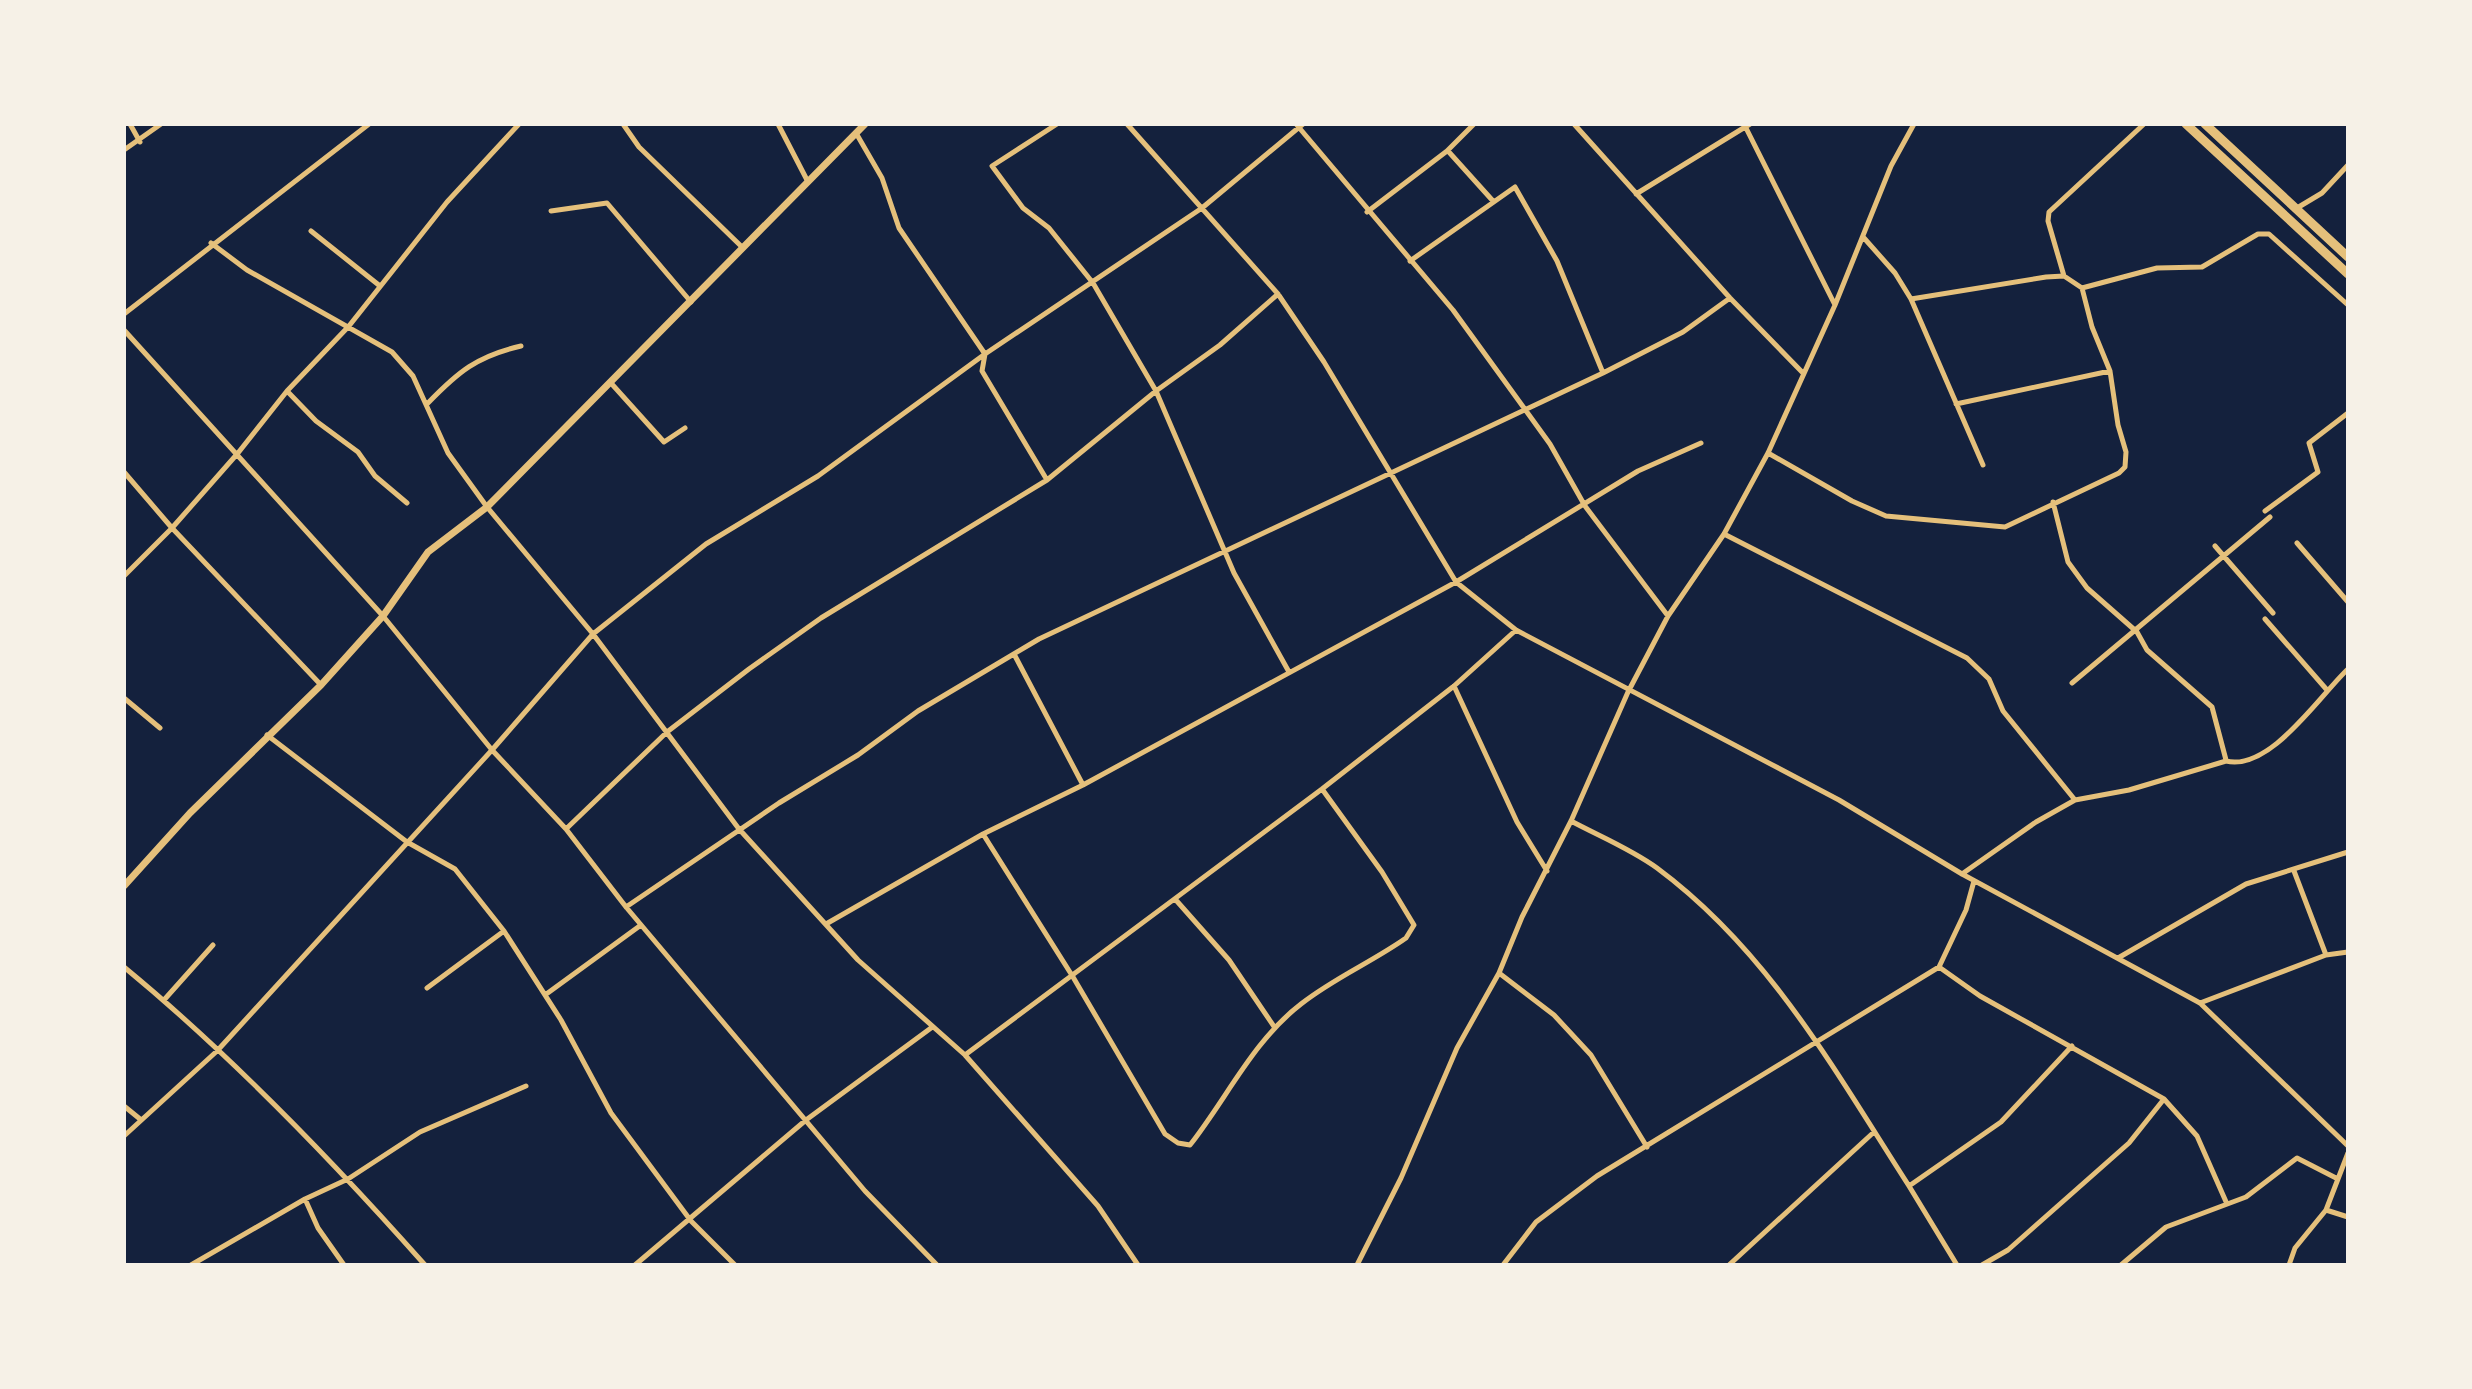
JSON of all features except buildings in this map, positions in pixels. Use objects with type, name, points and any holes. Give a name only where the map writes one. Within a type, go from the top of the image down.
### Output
[{"type":"highway","points":[[2186,124],[2348,274]]},
{"type":"highway","points":[[2205,124],[2348,257]]},
{"type":"street","points":[[130,124],[140,142]]},
{"type":"street","points":[[124,150],[140,142],[161,124]]},
{"type":"street","points":[[124,314],[211,243],[369,124]]},
{"type":"street","points":[[124,576],[172,528],[287,391],[349,326],[447,202],[519,124]]},
{"type":"street","points":[[623,124],[639,147],[742,247]]},
{"type":"street","points":[[778,124],[807,180]]},
{"type":"street","points":[[124,886],[267,735],[321,685],[383,616],[428,552],[487,507],[865,124]]},
{"type":"street","points":[[1057,124],[992,166],[1023,208],[1049,228],[1093,283],[1156,391],[1224,550],[1289,672]]},
{"type":"street","points":[[1127,124],[1278,294],[1324,362],[1456,582],[1516,630],[1628,692],[1839,800],[1974,881],[2200,1003],[2348,1146]]},
{"type":"street","points":[[1367,212],[1447,151],[1474,124]]},
{"type":"street","points":[[1574,124],[1730,298],[1802,372]]},
{"type":"street","points":[[1357,1265],[1401,1178],[1457,1048],[1499,973],[1522,917],[1571,821],[1628,692],[1668,616],[1724,534],[1768,453],[1864,238],[1891,166],[1914,124]]},
{"type":"street","points":[[1768,453],[1852,501],[1886,516],[2005,527],[2119,473],[2125,467],[2126,452],[2118,425],[2110,371],[2092,327],[2082,288],[2064,276],[2048,221],[2049,212],[2144,124]]},
{"type":"street","points":[[124,1136],[217,1051],[492,750],[593,634],[706,544],[818,476],[985,354],[1202,208],[1300,125],[1367,212],[1453,310],[1550,444],[1585,506],[1668,616]]},
{"type":"street","points":[[1636,194],[1746,125],[1835,305]]},
{"type":"street","points":[[856,133],[882,178],[899,228],[985,354],[982,371],[1047,480]]},
{"type":"street","points":[[1447,151],[1493,201]]},
{"type":"street","points":[[2296,208],[2322,193],[2348,165]]},
{"type":"street","points":[[1410,261],[1515,187],[1557,261],[1603,373]]},
{"type":"street","points":[[551,211],[607,203],[692,302]]},
{"type":"street","points":[[311,231],[380,286]]},
{"type":"street","points":[[2082,288],[2157,268],[2202,267],[2258,234],[2269,234],[2348,305]]},
{"type":"street","points":[[1864,238],[1895,273],[1911,299],[1983,465]]},
{"type":"street","points":[[211,243],[247,270],[349,326],[358,336],[392,352],[413,376],[428,403],[448,453],[487,507],[593,634],[739,829],[858,960],[965,1055],[1098,1206],[1138,1265]]},
{"type":"street","points":[[1911,299],[2064,276]]},
{"type":"street","points":[[566,829],[667,732],[821,618],[1047,480],[1156,391],[1220,345],[1278,294]]},
{"type":"street","points":[[626,907],[739,829],[858,755],[918,711],[1014,654],[1224,550],[1603,373],[1683,332],[1730,298]]},
{"type":"street","points":[[124,330],[383,616],[492,750],[566,829],[626,907],[865,1191],[937,1265]]},
{"type":"street","points":[[428,403],[459,371],[490,355],[521,346]]},
{"type":"street","points":[[1956,404],[2110,371]]},
{"type":"street","points":[[610,382],[664,442],[685,428]]},
{"type":"street","points":[[287,391],[316,421],[358,452],[375,476],[407,503]]},
{"type":"street","points":[[2265,511],[2318,472],[2309,443],[2348,413]]},
{"type":"street","points":[[826,924],[983,834],[1083,785],[1456,582],[1638,471],[1701,443]]},
{"type":"street","points":[[124,472],[172,528],[321,685]]},
{"type":"street","points":[[2053,502],[2068,562],[2087,588],[2137,632],[2147,650],[2212,707],[2226,761]]},
{"type":"street","points":[[2072,683],[2137,632],[2270,517]]},
{"type":"street","points":[[1724,534],[1967,658],[1989,679],[2003,711],[2075,800]]},
{"type":"street","points":[[2297,543],[2348,602]]},
{"type":"street","points":[[2215,546],[2273,613]]},
{"type":"street","points":[[2265,619],[2327,690]]},
{"type":"street","points":[[965,1055],[1322,789],[1454,686],[1516,630]]},
{"type":"street","points":[[1014,654],[1083,785]]},
{"type":"street","points":[[1962,874],[2036,822],[2075,800],[2143,786],[2226,761],[2235,763],[2258,756],[2291,732],[2348,669]]},
{"type":"street","points":[[1454,686],[1517,822],[1547,871]]},
{"type":"street","points":[[124,698],[160,728]]},
{"type":"street","points":[[267,735],[407,842],[455,869],[504,931],[545,995],[611,1113],[691,1221],[735,1265]]},
{"type":"street","points":[[983,834],[1073,977],[1165,1134],[1178,1143],[1190,1145],[1217,1110],[1255,1049],[1275,1028],[1313,996],[1406,938],[1414,925],[1382,872],[1322,789]]},
{"type":"street","points":[[1571,821],[1654,866],[1708,910],[1751,955],[1817,1040],[1956,1262],[1949,1265]]},
{"type":"street","points":[[2117,958],[2246,884],[2348,852]]},
{"type":"street","points":[[2294,871],[2326,955]]},
{"type":"street","points":[[1503,1265],[1546,1214],[1597,1176],[1939,967],[1966,910],[1974,881]]},
{"type":"street","points":[[1175,899],[1229,960],[1275,1028]]},
{"type":"street","points":[[545,995],[641,925]]},
{"type":"street","points":[[427,988],[504,931]]},
{"type":"street","points":[[164,1000],[213,945]]},
{"type":"street","points":[[2200,1003],[2326,955],[2348,952]]},
{"type":"street","points":[[124,967],[164,1000],[348,1179],[425,1265]]},
{"type":"street","points":[[1939,967],[1980,996],[2164,1099],[2197,1136],[2227,1204]]},
{"type":"street","points":[[1499,973],[1554,1015],[1591,1055],[1647,1147]]},
{"type":"street","points":[[635,1265],[691,1221],[806,1120],[931,1028]]},
{"type":"street","points":[[1909,1186],[2001,1122],[2072,1046]]},
{"type":"street","points":[[191,1265],[305,1199],[348,1179],[420,1132],[526,1086]]},
{"type":"street","points":[[1982,1265],[2008,1250],[2129,1143],[2164,1099]]},
{"type":"street","points":[[124,1106],[140,1119]]},
{"type":"street","points":[[1729,1265],[1874,1132]]},
{"type":"street","points":[[2289,1265],[2295,1248],[2326,1210],[2348,1153]]},
{"type":"street","points":[[2121,1265],[2166,1227],[2246,1197],[2297,1158],[2336,1178]]},
{"type":"street","points":[[305,1199],[318,1228],[344,1265]]},
{"type":"street","points":[[2326,1210],[2348,1217]]}]
